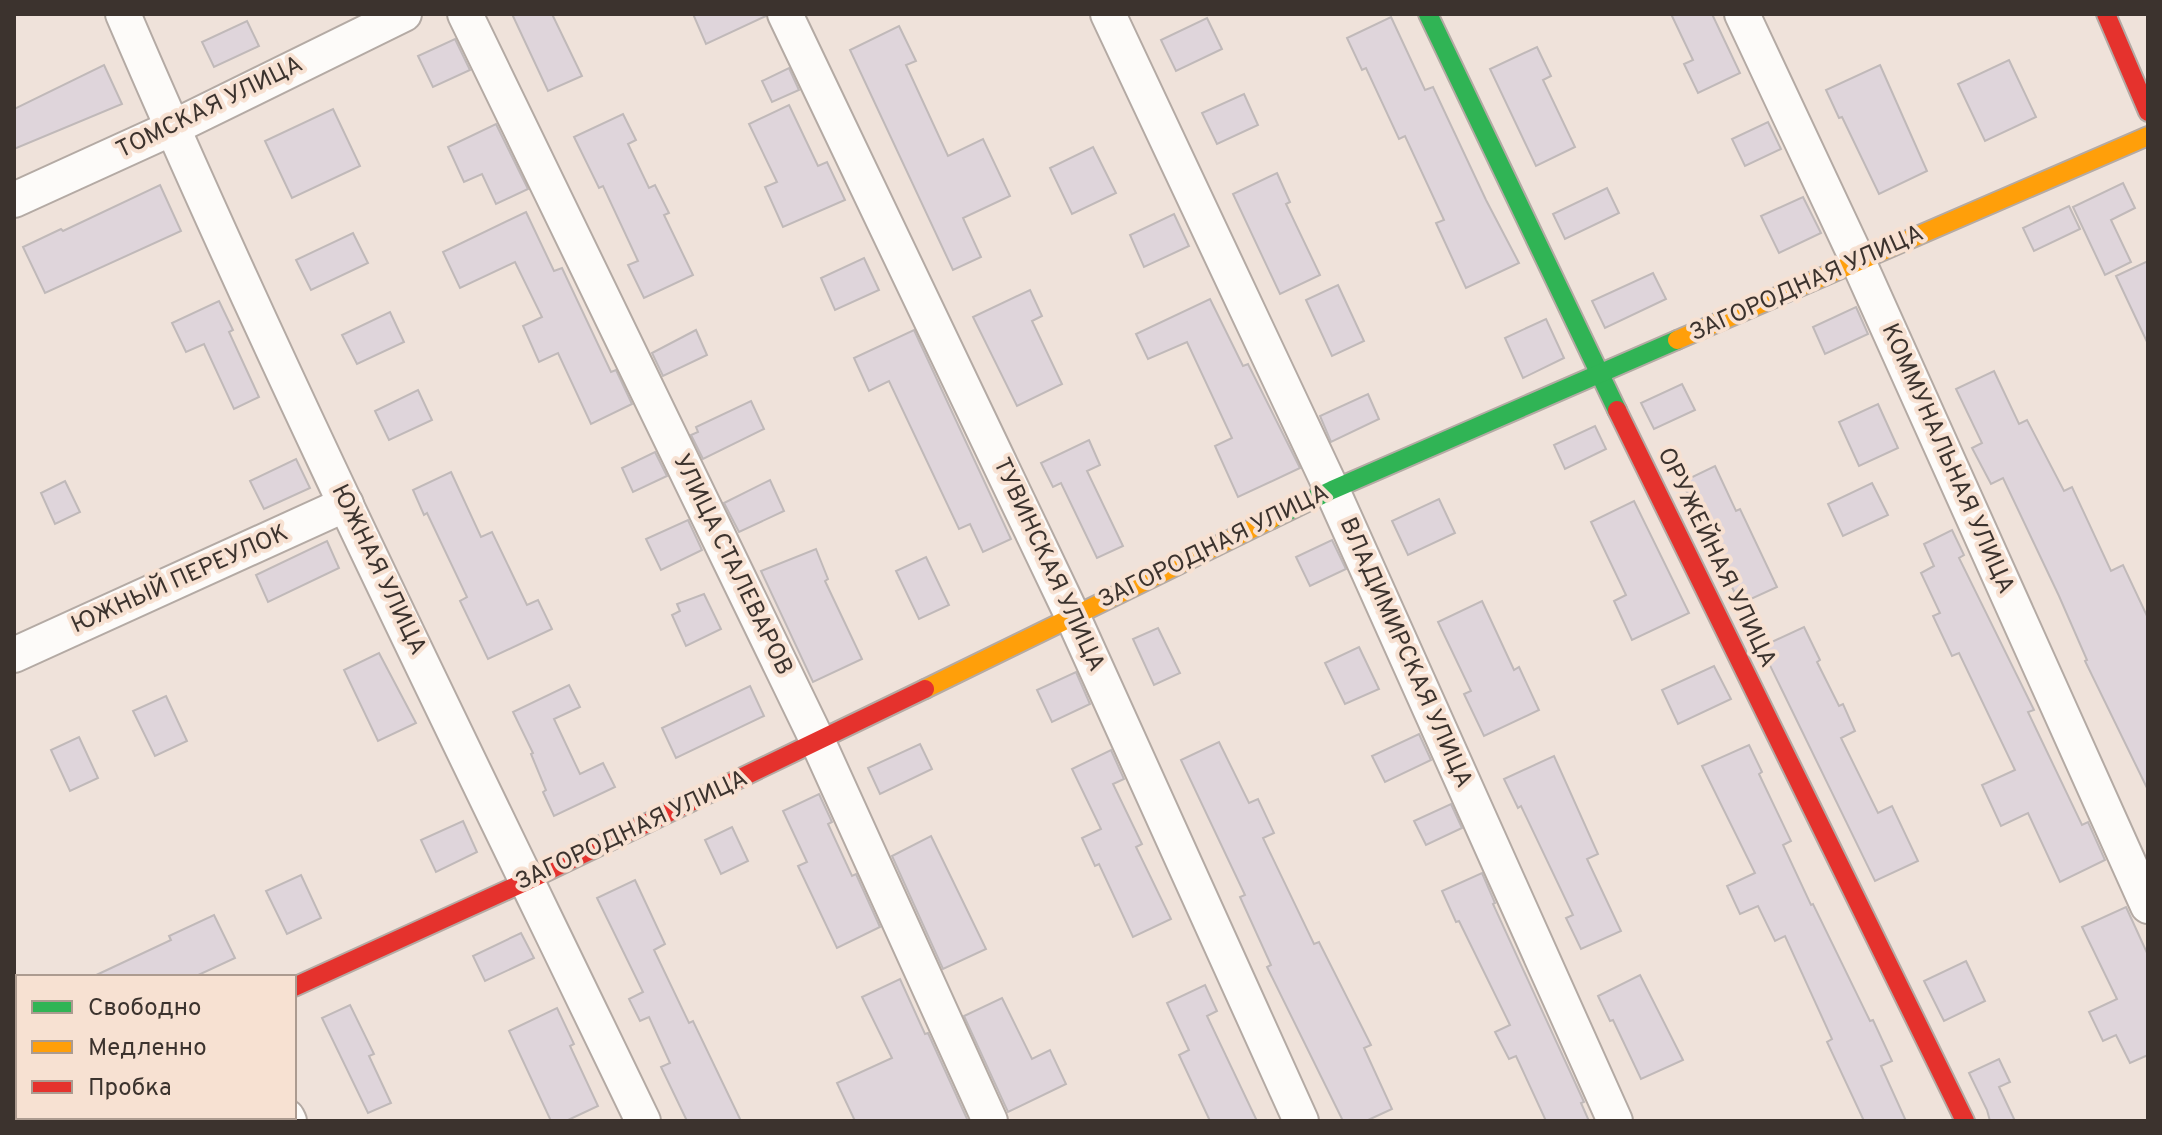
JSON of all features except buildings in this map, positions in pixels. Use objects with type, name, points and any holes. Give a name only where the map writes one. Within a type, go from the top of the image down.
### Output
[{"type":"street","name":"ЮЖНАЯ УЛИЦА","points":[[123,14],[172,128],[346,504],[643,1121]]},
{"type":"street","name":"ТОМСКАЯ УЛИЦА","points":[[14,200],[172,128],[404,14]]},
{"type":"street","name":"УЛИЦА СТАЛЕВАРОВ","points":[[465,14],[818,742],[990,1121]]},
{"type":"street","name":"ТУВИНСКАЯ УЛИЦА","points":[[785,14],[1072,615],[1301,1121]]},
{"type":"street","name":"ВЛАДИМИРСКАЯ УЛИЦА","points":[[1108,14],[1332,490],[1615,1121]]},
{"type":"street","name":"ОРУЖЕЙНАЯ УЛИЦА","points":[[1428,14],[1600,375],[1965,1121]]},
{"type":"street","name":"КОММУНАЛЬНАЯ УЛИЦА","points":[[1742,14],[1858,261],[2148,906]]},
{"type":"street","points":[[2106,14],[2148,112]]},
{"type":"street","name":"ЗАГОРОДНАЯ УЛИЦА","points":[[296,986],[527,881],[818,742],[1332,490],[2148,136]]},
{"type":"street","name":"ЮЖНЫЙ ПЕРЕУЛОК","points":[[14,655],[346,504]]},
{"type":"traffic: fast","points":[[1428,14],[1617,410]]},
{"type":"traffic: fast","points":[[1272,519],[1677,340]]},
{"type":"traffic: slow","points":[[1677,340],[2148,136]]},
{"type":"traffic: slow","points":[[925,689],[1272,519]]},
{"type":"traffic: jam","points":[[2106,14],[2148,112]]},
{"type":"traffic: jam","points":[[1617,410],[1965,1121]]},
{"type":"traffic: jam","points":[[296,986],[527,881],[925,689]]}]
